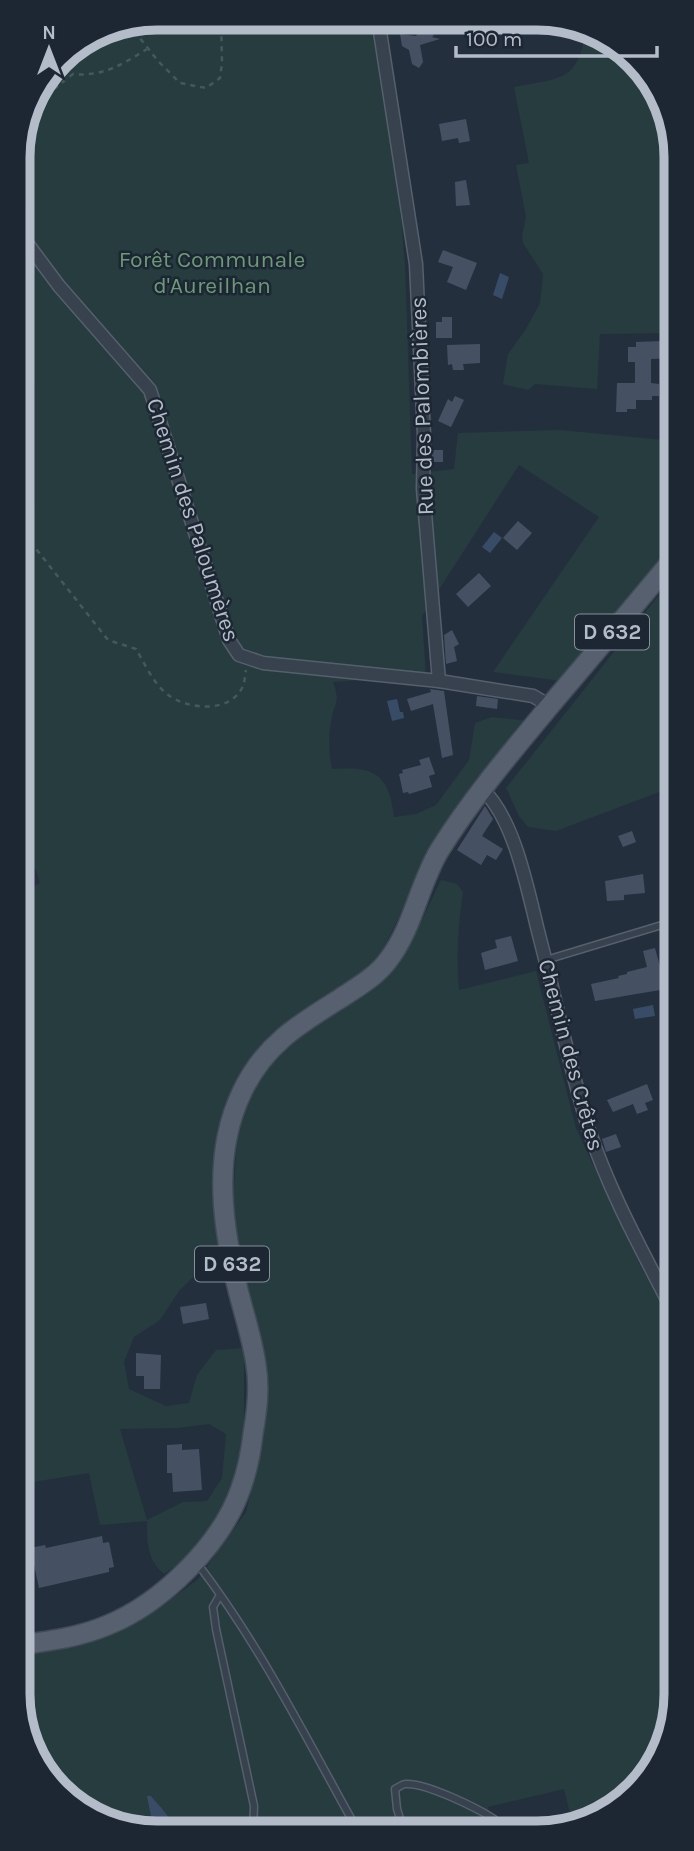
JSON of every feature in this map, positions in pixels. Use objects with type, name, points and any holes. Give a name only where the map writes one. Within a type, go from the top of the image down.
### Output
[{"type":"main road","name":"D 632","points":[[30,1644],[63,1639],[108,1625],[141,1608],[196,1562],[221,1528],[240,1491],[251,1452],[256,1416],[257,1366],[225,1228],[223,1195],[224,1154],[238,1102],[257,1066],[292,1028],[369,980],[388,961],[401,941],[437,854],[482,789],[664,570]]},
{"type":"street","name":"Rue des Palombières","points":[[380,30],[416,264],[424,435],[423,489],[439,681]]},
{"type":"street","name":"Chemin des Paloumères","points":[[30,247],[59,286],[150,390],[229,640],[239,655],[263,663],[439,681]]},
{"type":"street","points":[[439,681],[533,696],[550,706]]},
{"type":"street","name":"Chemin des Crêtes","points":[[482,789],[492,798],[505,818],[529,895],[577,1087],[600,1161],[664,1294]]},
{"type":"lane","points":[[545,960],[664,923]]},
{"type":"lane","points":[[196,1562],[277,1684],[352,1821]]},
{"type":"lane","points":[[220,1595],[213,1607],[216,1629],[254,1806],[253,1821]]},
{"type":"lane","points":[[401,1821],[395,1789],[404,1784],[425,1786],[481,1811],[494,1821]]},
{"type":"path","points":[[134,32],[180,83],[206,88],[220,78],[221,30]]},
{"type":"path","points":[[47,93],[72,74],[86,75],[115,69],[147,49]]},
{"type":"path","points":[[30,541],[108,640],[136,649],[165,693],[180,703],[198,708],[235,697],[243,685],[247,659]]},
{"type":"green space","name":"Forêt Communale d'Aureilhan","points":[[377,30],[396,160],[405,264],[412,474],[454,469],[458,433],[560,430],[664,440],[664,467],[660,472],[664,476],[664,554],[562,681],[493,672],[599,517],[519,465],[422,616],[426,675],[333,682],[337,699],[329,734],[332,769],[359,769],[377,775],[388,791],[394,817],[416,814],[436,805],[469,760],[475,723],[492,717],[528,721],[415,884],[380,956],[226,1107],[222,1259],[199,1271],[179,1291],[160,1320],[134,1337],[124,1362],[129,1389],[166,1406],[189,1403],[197,1375],[216,1350],[244,1348],[244,1429],[237,1478],[228,1506],[190,1556],[164,1574],[151,1557],[147,1521],[100,1525],[89,1473],[30,1482],[30,888],[40,883],[37,872],[30,863],[30,148],[39,108],[52,84],[84,84],[84,53],[108,39],[132,32]],"holes":[[[209,1424],[226,1434],[222,1478],[207,1501],[183,1502],[147,1520],[120,1429],[177,1428]]]},
{"type":"green space","points":[[584,39],[615,56],[643,86],[658,116],[664,157],[664,333],[600,334],[597,389],[535,384],[528,390],[503,384],[508,354],[540,303],[543,274],[523,243],[526,217],[516,165],[529,163],[514,87],[564,75],[578,60]]},
{"type":"green space","points":[[664,589],[664,790],[556,831],[528,827],[519,816],[506,788]]},
{"type":"green space","points":[[441,880],[457,884],[463,892],[458,941],[459,990],[536,971],[576,1128],[637,1259],[664,1310],[664,1703],[655,1743],[633,1778],[615,1795],[586,1812],[571,1817],[564,1789],[488,1807],[491,1821],[157,1821],[116,1815],[93,1804],[67,1784],[56,1772],[39,1743],[30,1703],[30,1650],[135,1622],[165,1604],[198,1579],[246,1512],[261,1451],[263,1431],[236,1252],[233,1199],[237,1140],[247,1101],[265,1068],[294,1040],[400,959]]},
{"type":"water","points":[[500,273],[509,277],[502,299],[493,295]]},
{"type":"water","points":[[494,532],[502,538],[490,553],[482,547]]},
{"type":"water","points":[[397,699],[404,718],[392,721],[387,701]]},
{"type":"water","points":[[653,1005],[655,1016],[635,1019],[633,1009]]},
{"type":"water","points":[[147,1796],[151,1796],[170,1821],[152,1821]]},
{"type":"building","points":[[425,30],[434,35],[432,37],[440,39],[420,45],[423,62],[419,68],[412,64],[409,50],[402,46],[400,34],[416,36],[419,31]]},
{"type":"building","points":[[466,119],[470,141],[459,143],[458,138],[442,141],[439,124]]},
{"type":"building","points":[[466,180],[470,205],[456,206],[455,182]]},
{"type":"building","points":[[443,250],[477,263],[466,290],[447,282],[453,267],[438,262]]},
{"type":"building","points":[[442,317],[452,317],[452,338],[436,338],[436,322],[442,322]]},
{"type":"building","points":[[664,338],[664,358],[651,359],[651,383],[659,384],[659,396],[652,396],[652,400],[636,400],[636,409],[616,412],[617,383],[635,383],[635,362],[628,362],[628,347],[636,347],[636,342],[662,341]]},
{"type":"building","points":[[480,344],[480,363],[463,364],[464,370],[453,370],[452,364],[448,365],[447,345]]},
{"type":"building","points":[[455,396],[464,400],[451,427],[438,421],[448,399],[452,402]]},
{"type":"building","points":[[432,450],[443,450],[443,462],[432,462]]},
{"type":"building","points":[[518,521],[532,533],[517,550],[503,538]]},
{"type":"building","points":[[479,573],[491,586],[468,607],[456,594]]},
{"type":"building","points":[[452,630],[459,644],[454,647],[457,661],[446,664],[444,635]]},
{"type":"building","points":[[430,689],[444,691],[453,755],[442,758],[433,704],[411,711],[407,699],[431,692]]},
{"type":"building","points":[[477,696],[498,699],[497,709],[476,706]]},
{"type":"building","points":[[429,757],[435,774],[429,776],[432,787],[409,794],[403,793],[399,774],[403,773],[402,770],[421,765],[419,760]]},
{"type":"building","points":[[485,806],[493,819],[482,836],[503,849],[496,860],[487,855],[481,865],[457,850]]},
{"type":"building","points":[[632,831],[636,842],[623,847],[618,836]]},
{"type":"building","points":[[643,874],[645,893],[624,895],[624,900],[607,901],[605,881]]},
{"type":"building","points":[[511,936],[518,961],[485,970],[481,953],[497,948],[495,940]]},
{"type":"building","points":[[655,948],[664,989],[595,1001],[591,984],[619,978],[618,976],[627,972],[647,967],[643,951]]},
{"type":"building","points":[[647,1084],[653,1100],[645,1103],[648,1110],[637,1114],[633,1104],[613,1112],[607,1100]]},
{"type":"building","points":[[616,1134],[621,1147],[606,1152],[602,1139]]},
{"type":"building","points":[[206,1303],[209,1319],[183,1324],[180,1307]]},
{"type":"building","points":[[136,1353],[161,1355],[160,1389],[144,1389],[144,1376],[136,1376]]},
{"type":"building","points":[[182,1444],[182,1450],[199,1449],[202,1490],[173,1492],[172,1473],[167,1473],[167,1445]]},
{"type":"building","points":[[102,1536],[103,1543],[109,1542],[114,1567],[109,1568],[109,1572],[39,1588],[33,1560],[30,1560],[30,1548],[45,1545],[46,1548]]}]
